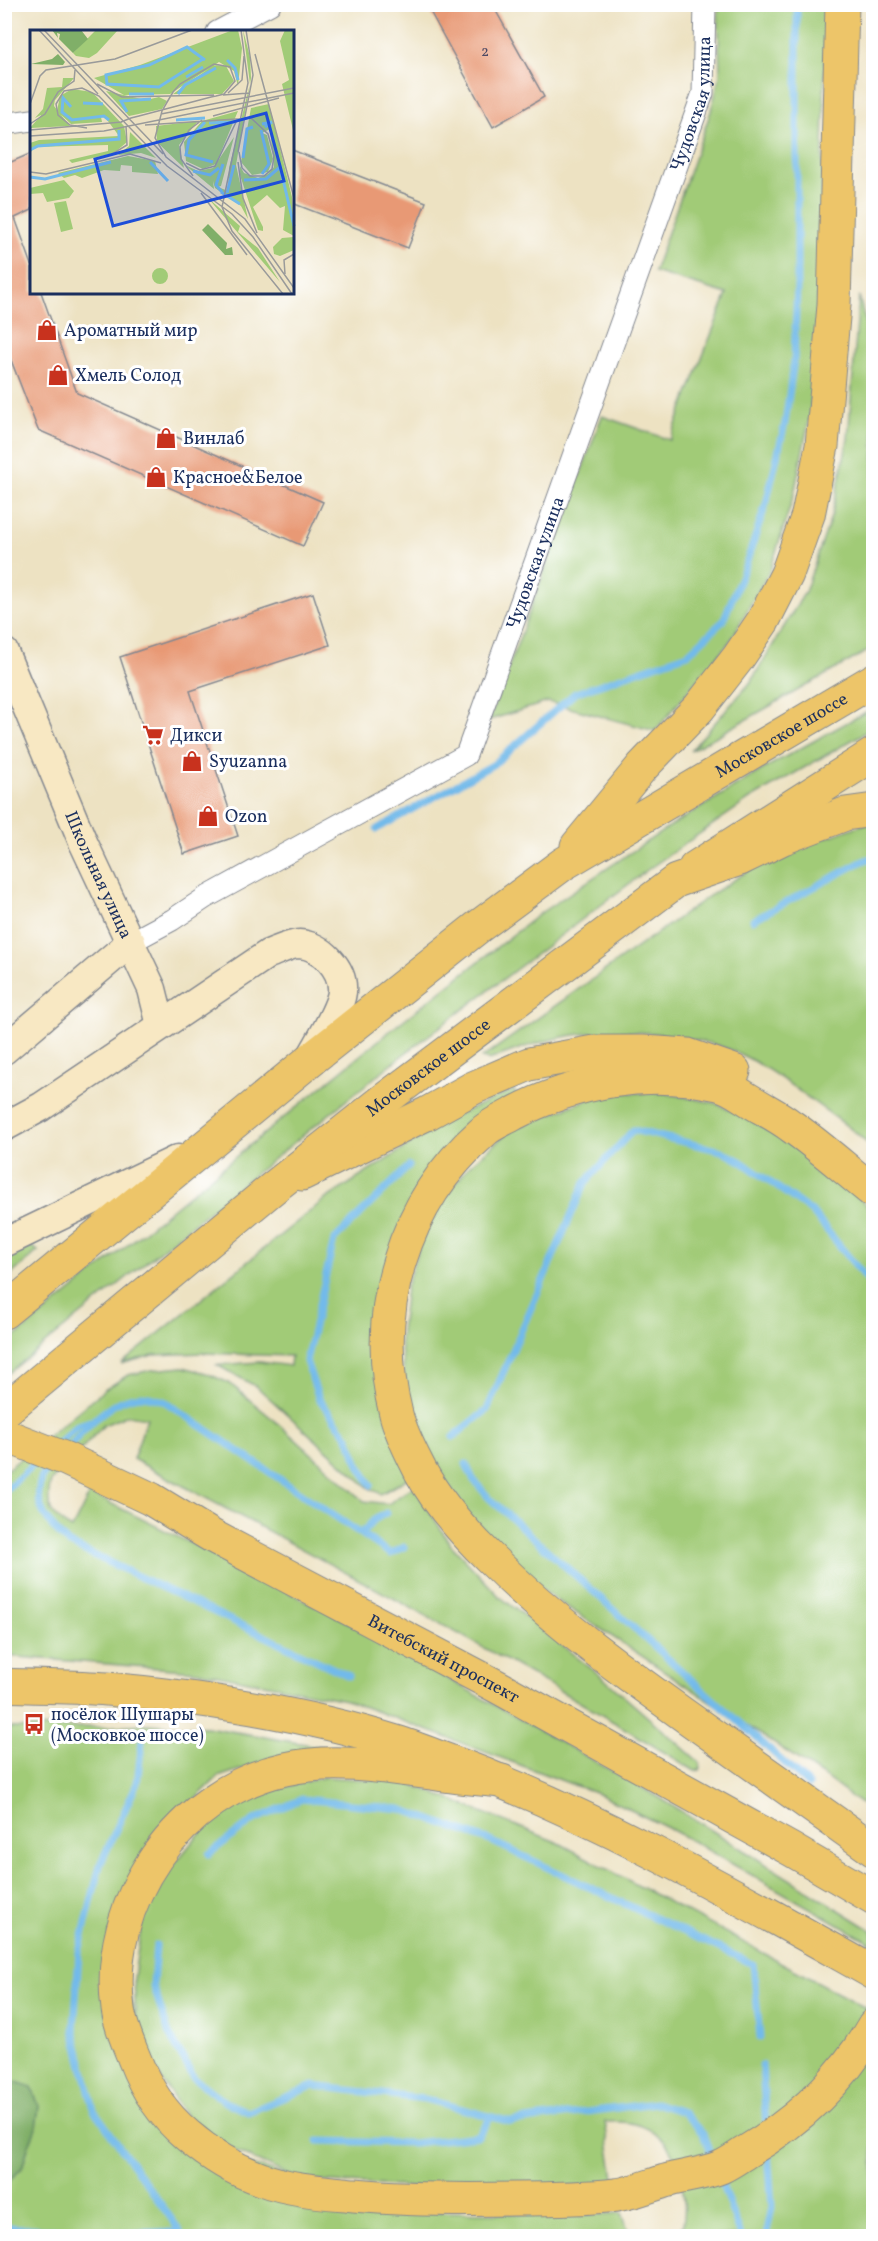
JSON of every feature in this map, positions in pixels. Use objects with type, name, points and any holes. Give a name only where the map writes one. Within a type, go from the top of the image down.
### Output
[{"type":"main road","points":[[563,864],[642,767],[699,708],[738,658],[763,621],[787,574],[808,515],[822,446],[834,305],[842,4]]},
{"type":"main road","name":"Московское шоссе","points":[[4,1312],[309,1061],[478,927],[563,864],[873,680]]},
{"type":"main road","name":"Московское шоссе","points":[[4,1411],[273,1188],[447,1052],[676,881],[873,754]]},
{"type":"main road","points":[[676,881],[741,859],[783,838],[844,814],[873,810]]},
{"type":"main road","points":[[273,1188],[428,1113],[473,1088],[529,1064],[594,1052],[688,1055],[752,1079],[802,1110],[829,1133],[873,1185]]},
{"type":"main road","points":[[873,1192],[790,1125],[722,1084],[685,1078],[654,1077],[598,1082],[541,1100],[485,1129],[462,1152],[436,1185],[413,1222],[396,1273],[387,1326],[388,1358],[396,1414],[423,1476],[460,1528],[523,1592],[612,1663],[873,1850]]},
{"type":"main road","name":"Витебский проспект","points":[[4,1435],[66,1459],[151,1500],[212,1536],[500,1688],[792,1850],[873,1898]]},
{"type":"main road","points":[[4,1685],[106,1689],[235,1705],[353,1730],[397,1742],[502,1781],[600,1825],[674,1862],[873,1973]]},
{"type":"main road","points":[[502,1781],[399,1768],[329,1765],[287,1768],[236,1786],[210,1802],[186,1821],[167,1841],[146,1874],[130,1908],[119,1951],[118,2011],[143,2081],[164,2112],[183,2132],[226,2162],[262,2180],[329,2193],[457,2200],[621,2195],[720,2167],[764,2142],[805,2109],[836,2078],[855,2054],[873,2025]]},
{"type":"street","points":[[221,30],[270,4]]},
{"type":"street","name":"Чудовская улица","points":[[131,942],[172,920],[206,897],[466,755],[703,93],[705,4]]},
{"type":"street","points":[[4,124],[30,120]]},
{"type":"street","name":"Школьная улица","points":[[4,652],[83,842],[131,942],[4,1050]]},
{"type":"street","points":[[131,942],[152,989],[161,1024]]},
{"type":"street","points":[[4,1127],[41,1107],[268,954],[298,944],[316,948],[332,962],[340,976],[342,992],[332,1018],[309,1061]]},
{"type":"street","points":[[4,1243],[205,1146]]},
{"type":"green space","points":[[718,5],[826,5],[821,254],[810,415],[794,494],[771,568],[730,641],[655,731],[548,702],[489,720],[602,416],[670,440],[727,294],[654,272],[711,111],[720,75]]},
{"type":"green space","points":[[859,296],[874,358],[873,648],[690,751],[750,683],[805,592],[832,514],[848,439]]},
{"type":"green space","points":[[873,708],[873,728],[750,799],[650,868],[395,1061],[5,1376],[5,1345],[401,1022],[542,912],[669,827],[767,767]]},
{"type":"green space","points":[[873,821],[873,1150],[845,1124],[765,1067],[733,1051],[700,1041],[642,1032],[597,1032],[534,1044],[489,1060],[482,1058],[709,896],[768,858]]},
{"type":"green space","points":[[514,1090],[517,1096],[386,1263],[410,1477],[381,1494],[369,1488],[257,1387],[217,1365],[260,1362],[290,1366],[291,1356],[204,1353],[153,1355],[121,1364],[324,1200],[454,1116]]},
{"type":"green space","points":[[604,1093],[663,1093],[715,1103],[756,1123],[799,1150],[864,1202],[873,1214],[873,1813],[822,1775],[549,1595],[478,1529],[431,1461],[408,1404],[400,1340],[406,1287],[423,1235],[441,1202],[469,1166],[511,1130]]},
{"type":"green space","points":[[31,1246],[38,1251],[5,1280],[5,1258]]},
{"type":"green space","points":[[183,1367],[206,1373],[229,1383],[364,1501],[388,1504],[414,1486],[450,1544],[499,1596],[602,1677],[698,1761],[700,1770],[695,1771],[486,1649],[133,1459],[147,1418],[128,1415],[104,1425],[51,1481],[49,1504],[59,1520],[72,1529],[90,1493],[336,1616],[660,1798],[873,1931],[873,1944],[676,1832],[598,1794],[346,1700],[197,1671],[5,1656],[4,1472],[104,1390],[128,1375]]},
{"type":"green space","points":[[142,1724],[207,1727],[323,1747],[275,1758],[218,1777],[182,1812],[109,1934],[176,2141],[398,2211],[586,2215],[622,2213],[630,2236],[5,2236],[4,1728],[107,1727]]},
{"type":"green space","points":[[325,1777],[406,1782],[559,1843],[873,2012],[873,2236],[679,2236],[684,2209],[682,2189],[672,2153],[656,2134],[634,2124],[605,2122],[615,2184],[492,2192],[300,2180],[219,2144],[186,2117],[158,2074],[136,2020],[134,1978],[142,1919],[169,1871],[197,1836],[233,1806],[277,1789]]},
{"type":"green space","points":[[10,2080],[32,2087],[39,2106],[36,2128],[22,2168],[5,2185],[5,2081]]},
{"type":"building","points":[[426,4],[492,4],[544,97],[493,127]]},
{"type":"building","points":[[294,151],[426,202],[408,248],[294,204]]},
{"type":"building","points":[[30,154],[30,211],[15,218],[30,259],[30,294],[42,294],[77,393],[323,502],[303,546],[38,430],[4,342],[4,165]]},
{"type":"building","points":[[313,593],[330,645],[190,691],[238,836],[184,854],[120,657]]},
{"type":"waterway","points":[[377,829],[494,764],[575,693],[688,654],[723,621],[745,567],[766,504],[785,423],[794,359],[797,286],[797,4]]},
{"type":"waterway","points":[[753,920],[874,857]]},
{"type":"waterway","points":[[453,1437],[487,1410],[585,1183],[633,1130],[722,1151],[742,1162],[812,1212],[874,1288]]},
{"type":"waterway","points":[[371,1485],[360,1467],[348,1437],[319,1399],[306,1361],[334,1240],[409,1166]]},
{"type":"waterway","points":[[67,1449],[99,1415],[118,1402],[140,1396],[158,1399],[391,1554],[404,1547]]},
{"type":"waterway","points":[[56,1445],[78,1425],[90,1421]]},
{"type":"waterway","points":[[4,1491],[41,1458]]},
{"type":"waterway","points":[[54,1464],[41,1479],[39,1498],[44,1515],[68,1543],[349,1676]]},
{"type":"waterway","points":[[466,1464],[473,1479],[489,1498],[809,1785]]},
{"type":"waterway","points":[[361,1534],[374,1520],[386,1513]]},
{"type":"waterway","points":[[4,2227],[125,2234],[180,2231],[94,2110],[74,2030],[79,1952],[100,1865],[137,1783],[142,1742]]},
{"type":"waterway","points":[[209,1854],[254,1820],[302,1799],[401,1809],[493,1842],[753,1964],[760,2037]]},
{"type":"waterway","points":[[868,1835],[874,1812]]},
{"type":"waterway","points":[[156,1945],[153,1985],[169,2034],[194,2078],[225,2102],[248,2112],[313,2086],[425,2099],[511,2122],[655,2103],[683,2112],[703,2134],[713,2161]]},
{"type":"waterway","points":[[762,2065],[766,2127]]},
{"type":"waterway","points":[[318,2141],[413,2143],[478,2136],[491,2117]]},
{"type":"waterway","points":[[766,2236],[772,2207],[768,2150]]},
{"type":"waterway","points":[[719,2177],[741,2236]]},
{"type":"place","name":"Ароматный мир","points":[[47,330]]},
{"type":"place","name":"Хмель Солод","points":[[58,375]]},
{"type":"place","name":"Винлаб","points":[[166,438]]},
{"type":"place","name":"Красное&Белое","points":[[156,477]]},
{"type":"place","name":"Дикси","points":[[153,735]]},
{"type":"place","name":"Syuzanna","points":[[192,761]]},
{"type":"place","name":"Ozon","points":[[208,816]]},
{"type":"place","name":"посёлок Шушары (Московкое шоссе)","points":[[34,1724]]}]
